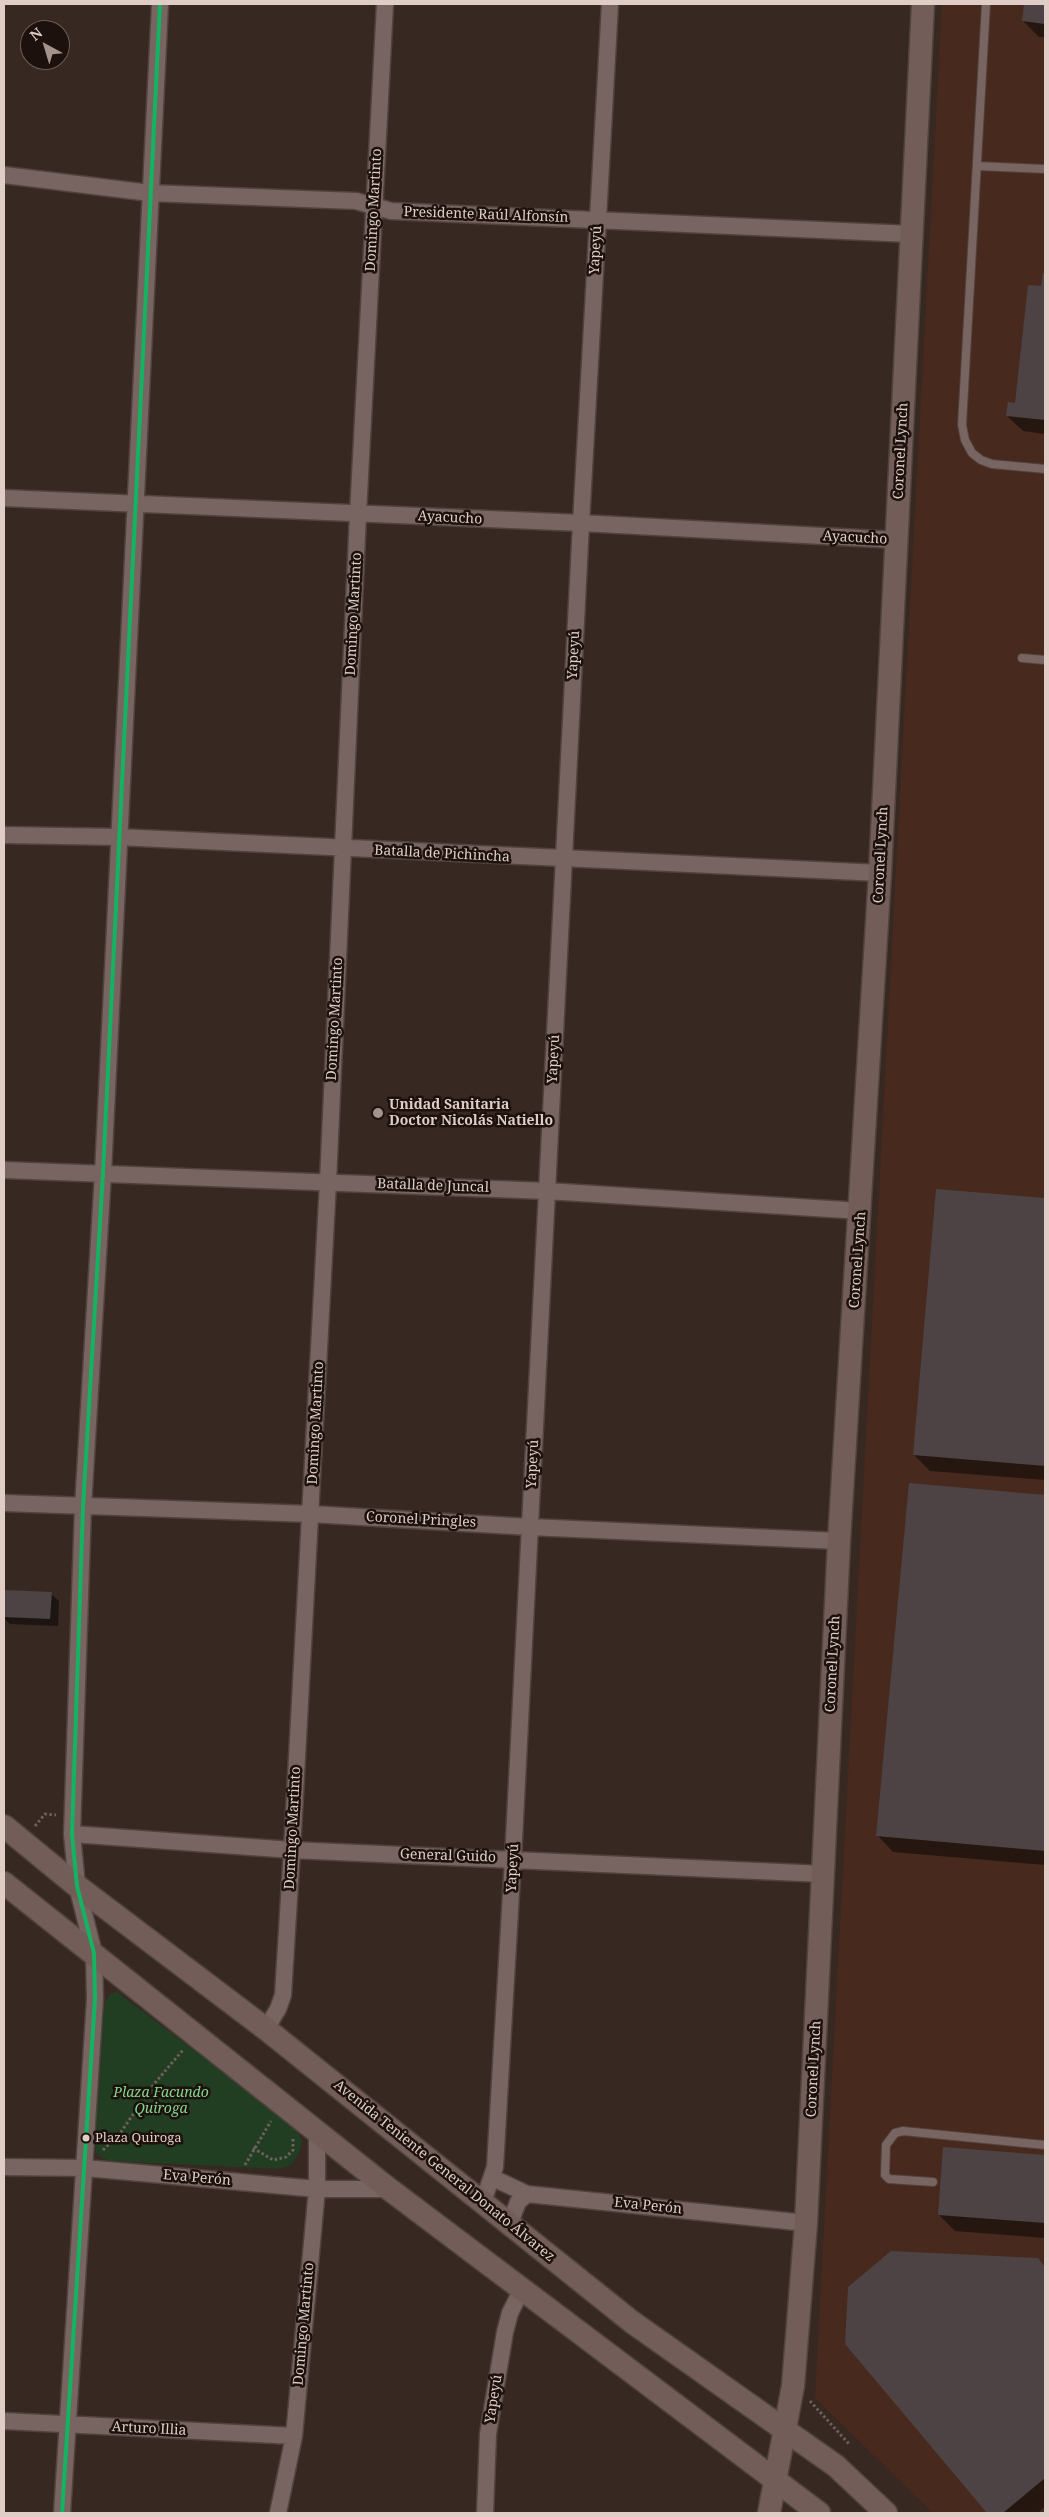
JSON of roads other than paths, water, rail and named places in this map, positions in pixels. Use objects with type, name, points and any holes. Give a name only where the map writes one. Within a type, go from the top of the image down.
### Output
[{"type":"main road","name":"Coronel Lynch","points":[[769,2513],[793,2386],[806,2223],[839,1541],[861,1211],[880,873],[923,4]]},
{"type":"main road","name":"Avenida Teniente General Donato Álvarez","points":[[4,1826],[77,1886],[266,2029],[632,2322],[785,2432],[836,2466],[886,2513]]},
{"type":"main road","points":[[4,1883],[317,2133],[819,2513]]},
{"type":"street","points":[[62,2513],[95,2000],[94,1953],[77,1886],[72,1834],[83,1507],[103,1174],[160,4]]},
{"type":"street","name":"Domingo Martinto","points":[[266,2029],[278,2009],[283,1995],[292,1850],[328,1182],[358,514],[385,4]]},
{"type":"street","name":"Yapeyú","points":[[483,2202],[493,2178],[513,1859],[563,860],[610,4]]},
{"type":"street","name":"Presidente Raúl Alfonsín","points":[[4,175],[150,193],[356,201],[391,211],[911,234]]},
{"type":"street","name":"Ayacucho","points":[[4,498],[581,523],[896,540]]},
{"type":"street","name":"Batalla de Pichincha","points":[[4,834],[118,837],[563,860],[880,873]]},
{"type":"street","name":"Batalla de Juncal","points":[[4,1170],[547,1191],[861,1211]]},
{"type":"street","name":"Coronel Pringles","points":[[4,1503],[311,1514],[530,1527],[839,1541]]},
{"type":"street","name":"General Guido","points":[[72,1834],[292,1850],[824,1874]]},
{"type":"street","name":"Domingo Martinto","points":[[278,2513],[294,2436],[317,2189],[317,2133]]},
{"type":"street","name":"Eva Perón","points":[[4,2167],[85,2168],[317,2189],[390,2189]]},
{"type":"street","name":"Eva Perón","points":[[493,2178],[527,2194],[806,2223]]},
{"type":"street","points":[[510,2223],[518,2202],[527,2194]]},
{"type":"street","name":"Yapeyú","points":[[485,2513],[488,2434],[504,2332],[510,2313],[522,2289]]},
{"type":"street","name":"Arturo Illia","points":[[4,2421],[294,2436]]},
{"type":"lane","points":[[986,4],[962,425],[965,440],[972,453],[986,462],[1045,469]]},
{"type":"lane","points":[[977,166],[1045,169]]},
{"type":"lane","points":[[1022,658],[1045,660]]},
{"type":"lane","points":[[933,2182],[889,2178],[885,2175],[886,2145],[895,2133],[904,2131],[1045,2145]]},
{"type":"place","name":"Unidad Sanitaria Doctor Nicolás Natiello","points":[[378,1113]]},
{"type":"place","name":"Plaza Quiroga","points":[[86,2138]]},
{"type":"park label","name":"Plaza Facundo Quiroga","points":[[161,2102]]}]
